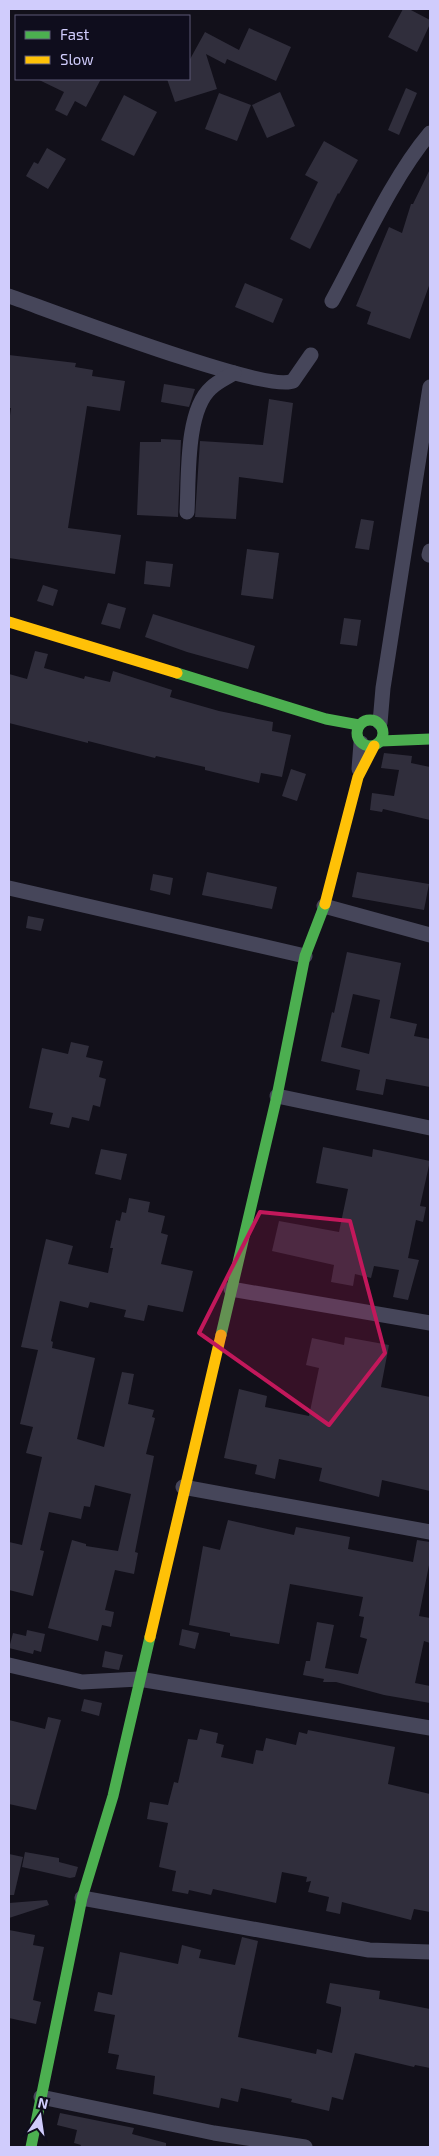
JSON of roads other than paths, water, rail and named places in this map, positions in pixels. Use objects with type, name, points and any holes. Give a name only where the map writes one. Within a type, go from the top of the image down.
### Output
[{"type":"street","points":[[332,301],[396,183],[418,147],[430,133]]},
{"type":"street","points":[[9,296],[148,346],[234,373],[290,383],[296,379],[311,355]]},
{"type":"street","points":[[9,309],[26,302]]},
{"type":"street","points":[[187,512],[192,432],[199,405],[210,389],[234,373]]},
{"type":"street","points":[[31,2147],[82,1898],[113,1796],[139,1678],[277,1096],[305,956],[324,906],[368,735],[383,688],[430,387]]},
{"type":"street","points":[[9,622],[323,718],[368,735],[408,740],[430,739]]},
{"type":"street","points":[[323,718],[338,733]]},
{"type":"street","points":[[9,888],[305,956]]},
{"type":"street","points":[[324,906],[430,935]]},
{"type":"street","points":[[277,1096],[430,1128]]},
{"type":"street","points":[[231,1289],[430,1323]]},
{"type":"street","points":[[184,1487],[430,1532]]},
{"type":"street","points":[[9,1665],[82,1682],[139,1678],[430,1728]]},
{"type":"street","points":[[82,1898],[369,1950],[430,1952]]},
{"type":"street","points":[[41,2098],[214,2140],[305,2147]]}]
